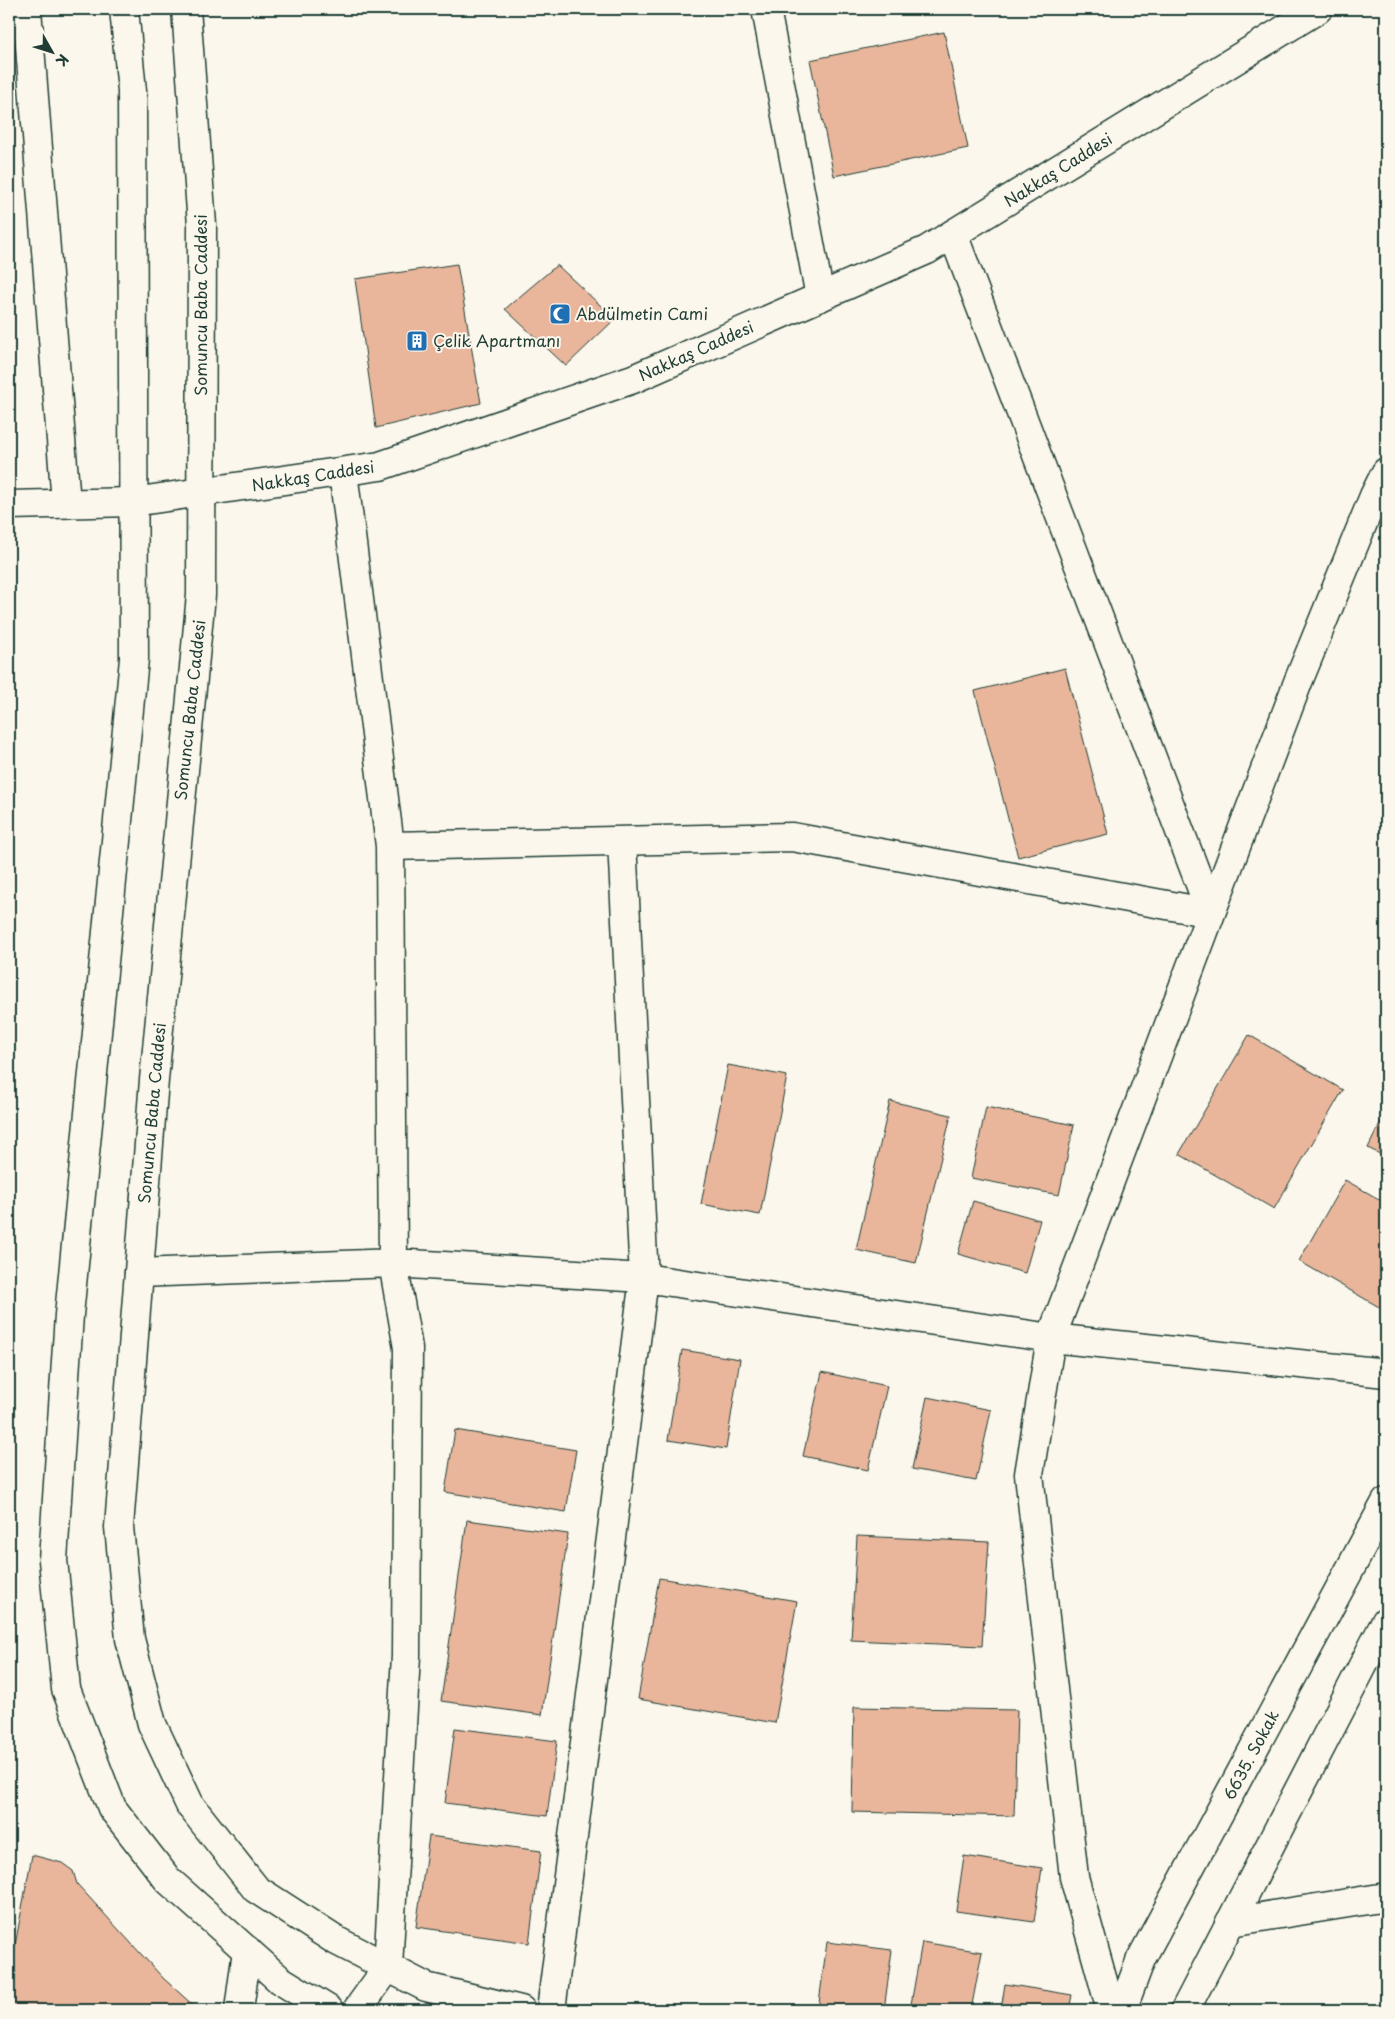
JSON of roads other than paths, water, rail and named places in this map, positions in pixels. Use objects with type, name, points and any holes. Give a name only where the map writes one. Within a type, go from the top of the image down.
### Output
[{"type":"street","points":[[124,9],[132,91],[134,659],[69,1315],[53,1560],[66,1689],[112,1808],[168,1880],[280,1980],[329,2010]]},
{"type":"street","name":"Somuncu Baba Caddesi","points":[[186,9],[202,225],[201,595],[155,1070],[118,1527],[130,1639],[152,1724],[190,1805],[256,1890],[335,1940],[426,1987],[521,2010]]},
{"type":"street","points":[[766,9],[820,297]]},
{"type":"street","name":"Nakkaş Caddesi","points":[[9,505],[133,502],[201,494],[380,466],[633,378],[927,250],[1318,9]]},
{"type":"street","points":[[21,11],[66,503]]},
{"type":"street","points":[[953,234],[1211,913]]},
{"type":"street","points":[[343,472],[390,846],[393,1264],[408,1348],[406,1646],[388,1967],[358,2010]]},
{"type":"street","points":[[1111,2010],[1074,1877],[1029,1474],[1051,1338],[1298,682],[1374,496],[1386,472]]},
{"type":"street","points":[[390,846],[792,837],[1211,913]]},
{"type":"street","points":[[551,2010],[644,1278],[622,841]]},
{"type":"street","points":[[139,1273],[393,1264],[644,1278],[1051,1338],[1386,1373]]},
{"type":"street","name":"6635. Sokak","points":[[1122,2010],[1141,1959],[1386,1502]]},
{"type":"street","points":[[1185,2010],[1386,1622]]},
{"type":"street","points":[[1230,1922],[1386,1897]]},
{"type":"street","points":[[239,2010],[247,1950]]},
{"type":"place","name":"Abdülmetin Cami","points":[[560,314]]},
{"type":"place","name":"Çelik Apartmanı","points":[[417,341]]}]
